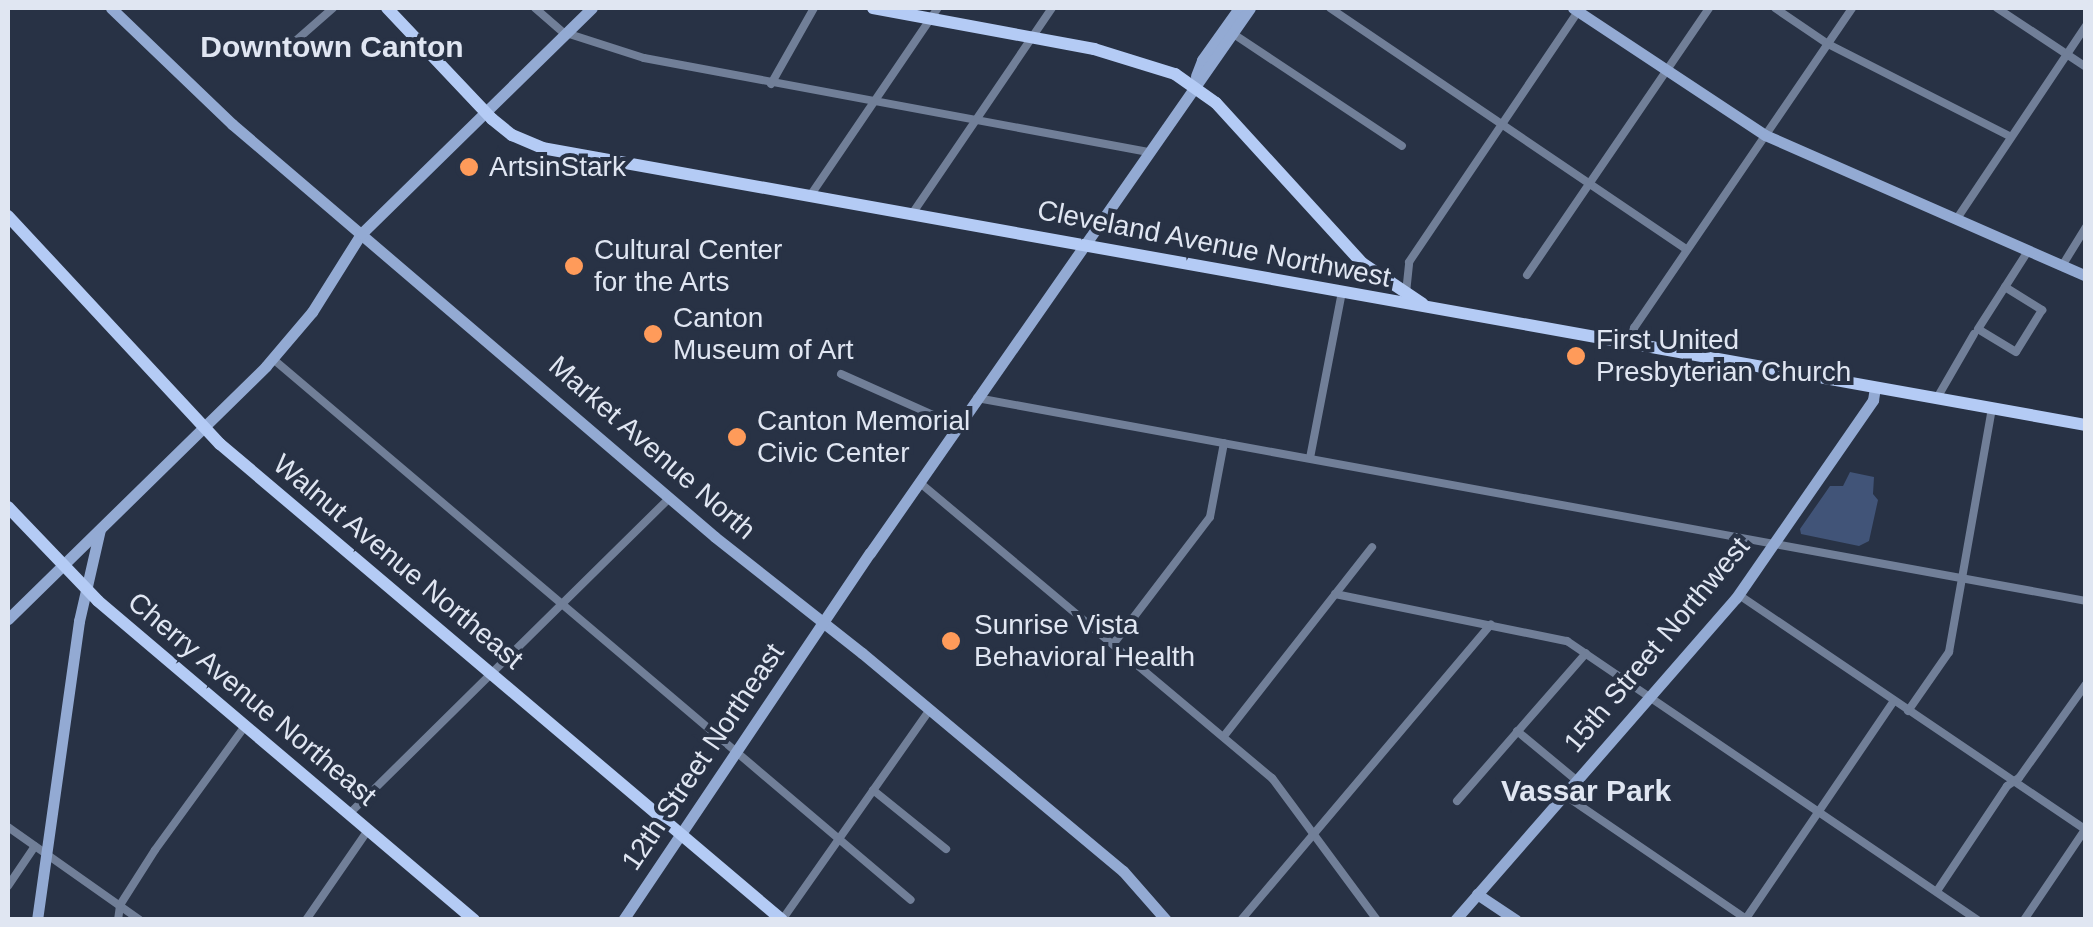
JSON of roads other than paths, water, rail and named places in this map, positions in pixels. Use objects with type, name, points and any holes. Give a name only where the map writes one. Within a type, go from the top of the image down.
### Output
[{"type":"main road","name":"Cleveland Avenue Northwest","points":[[387,8],[484,111],[512,135],[542,148],[2086,425]]},
{"type":"main road","points":[[873,8],[934,13],[1151,64],[1193,84],[1379,277],[1423,304]]},
{"type":"main road","name":"Walnut Avenue Northeast","points":[[8,216],[202,427],[782,919]]},
{"type":"main road","name":"Cherry Avenue Northeast","points":[[8,507],[85,588],[467,917]]},
{"type":"street","name":"Market Avenue North","points":[[111,8],[211,105],[670,498],[1123,871],[1166,920]]},
{"type":"street","points":[[292,44],[332,8]]},
{"type":"street","points":[[535,8],[567,34],[644,58],[872,104],[1148,152]]},
{"type":"street","points":[[8,619],[273,359],[320,301],[361,234],[592,8]]},
{"type":"street","points":[[770,84],[814,8]]},
{"type":"street","points":[[912,214],[1052,8]]},
{"type":"street","points":[[1193,84],[1202,60],[1239,8]]},
{"type":"street","points":[[1193,84],[1250,8]]},
{"type":"street","points":[[1330,8],[1687,250]]},
{"type":"street","points":[[1527,275],[1709,8]]},
{"type":"street","points":[[1775,8],[1828,44],[2011,137]]},
{"type":"street","points":[[1630,342],[1634,328],[1852,8]]},
{"type":"street","points":[[1997,8],[2086,68]]},
{"type":"street","points":[[1406,293],[1409,262],[1577,9],[1766,135],[2086,276]]},
{"type":"street","points":[[810,196],[934,13]]},
{"type":"street","points":[[1956,220],[2086,26]]},
{"type":"street","points":[[1232,33],[1402,146]]},
{"type":"street","name":"12th Street Northeast","points":[[624,920],[823,622],[1193,84]]},
{"type":"street","points":[[2062,266],[2086,227]]},
{"type":"street","points":[[1937,398],[2028,251]]},
{"type":"street","points":[[1379,277],[1409,262]]},
{"type":"street","points":[[1976,331],[2016,352],[2042,310],[2005,287]]},
{"type":"street","points":[[1310,458],[1342,292]]},
{"type":"street","points":[[273,359],[910,900]]},
{"type":"street","points":[[842,374],[958,426]]},
{"type":"street","name":"15th Street Northwest","points":[[1455,920],[1739,594],[1873,400],[1875,387]]},
{"type":"street","points":[[977,398],[2086,601]]},
{"type":"street","points":[[1908,711],[1949,652],[1992,408]]},
{"type":"street","points":[[1114,643],[1210,517],[1224,444]]},
{"type":"street","points":[[919,482],[1272,778],[1377,920]]},
{"type":"street","points":[[349,814],[670,498]]},
{"type":"street","points":[[37,920],[40,850],[85,588],[103,523]]},
{"type":"street","points":[[1224,736],[1372,547]]},
{"type":"street","points":[[1335,594],[1556,637],[1586,653],[1978,920]]},
{"type":"street","points":[[1739,594],[2085,829],[2024,920]]},
{"type":"street","points":[[1241,920],[1491,624]]},
{"type":"street","points":[[1457,801],[1586,653]]},
{"type":"street","points":[[1937,891],[2086,684]]},
{"type":"street","points":[[1562,794],[1746,919],[1894,701]]},
{"type":"street","points":[[782,919],[929,711]]},
{"type":"street","points":[[118,920],[120,905],[245,726]]},
{"type":"street","points":[[1517,731],[1575,779]]},
{"type":"street","points":[[873,790],[946,849]]},
{"type":"street","points":[[8,828],[140,920]]},
{"type":"street","points":[[306,920],[368,830]]},
{"type":"street","points":[[8,886],[40,850]]},
{"type":"street","points":[[1477,894],[1516,920]]},
{"type":"place","name":"ArtsinStark","points":[[469,167]]},
{"type":"place","name":"Cultural Center for the Arts","points":[[574,266]]},
{"type":"place","name":"Canton Museum of Art","points":[[653,334]]},
{"type":"place","name":"First United Presbyterian Church","points":[[1576,356]]},
{"type":"place","name":"Canton Memorial Civic Center","points":[[737,437]]},
{"type":"place","name":"Sunrise Vista Behavioral Health","points":[[951,641]]},
{"type":"district","name":"Downtown Canton","points":[[332,47]]},
{"type":"district","name":"Vassar Park","points":[[1586,791]]}]
